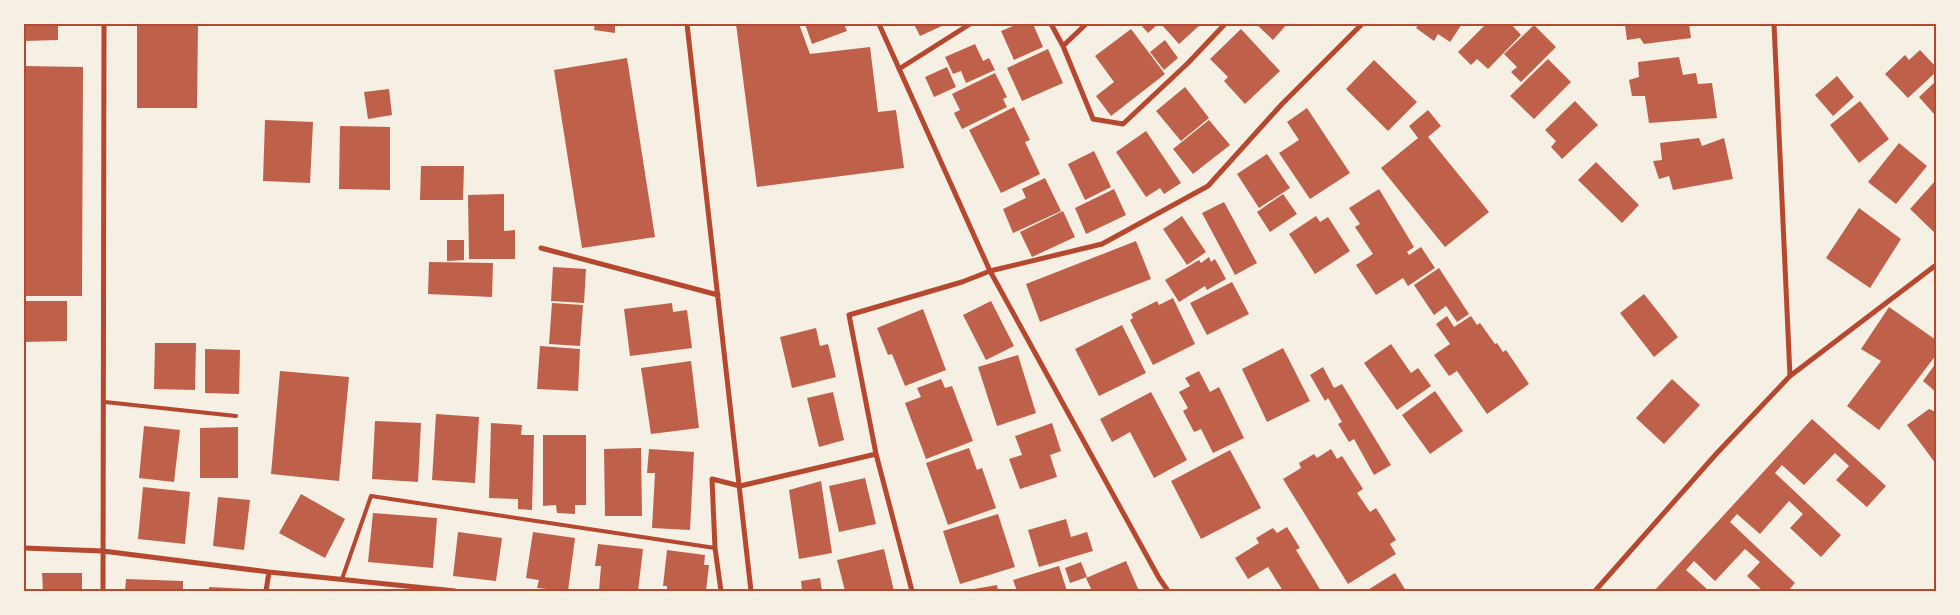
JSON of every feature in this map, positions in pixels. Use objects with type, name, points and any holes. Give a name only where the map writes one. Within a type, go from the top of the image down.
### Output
[{"type":"street","points":[[103,591],[105,402],[104,24]]},
{"type":"street","points":[[687,24],[751,591]]},
{"type":"street","points":[[879,24],[990,271],[1159,578],[1168,591]]},
{"type":"street","points":[[899,69],[970,24]]},
{"type":"street","points":[[1051,24],[1063,46],[1094,118],[1123,124],[1188,63],[1225,24]]},
{"type":"street","points":[[1063,46],[1086,24]]},
{"type":"street","points":[[912,591],[876,454],[849,315],[962,282],[990,271],[1102,244],[1208,186],[1282,104],[1362,24]]},
{"type":"street","points":[[1774,24],[1790,376]]},
{"type":"street","points":[[541,248],[718,296]]},
{"type":"street","points":[[1595,591],[1717,453],[1790,376],[1936,265]]},
{"type":"street","points":[[721,591],[715,548],[712,479],[740,486],[876,454]]},
{"type":"street","points":[[24,548],[103,551],[269,572],[455,591]]},
{"type":"street","points":[[266,591],[269,572]]},
{"type":"lane","points":[[105,402],[236,416]]},
{"type":"lane","points":[[342,579],[371,496],[715,548]]},
{"type":"building","points":[[24,24],[58,24],[58,40],[24,41]]},
{"type":"building","points":[[137,24],[198,24],[197,108],[137,108]]},
{"type":"building","points":[[595,24],[615,24],[615,33],[594,30]]},
{"type":"building","points":[[736,24],[799,24],[810,54],[870,47],[878,112],[896,110],[904,168],[757,187]]},
{"type":"building","points":[[805,24],[844,24],[847,31],[812,44]]},
{"type":"building","points":[[914,24],[946,24],[920,36]]},
{"type":"building","points":[[1018,24],[1033,24],[1043,47],[1014,60],[1001,31]]},
{"type":"building","points":[[1140,24],[1158,24],[1148,33]]},
{"type":"building","points":[[1163,24],[1201,24],[1179,44]]},
{"type":"building","points":[[1256,24],[1287,24],[1273,40]]},
{"type":"building","points":[[1419,24],[1462,24],[1450,42],[1438,34],[1434,41],[1416,28]]},
{"type":"building","points":[[1486,24],[1511,24],[1521,35],[1488,69],[1477,59],[1471,65],[1458,52]]},
{"type":"building","points":[[1689,24],[1691,38],[1644,44],[1640,38],[1627,40],[1625,25]]},
{"type":"building","points":[[1534,25],[1556,47],[1521,82],[1511,72],[1517,67],[1504,54]]},
{"type":"building","points":[[1131,29],[1165,74],[1111,116],[1096,96],[1114,82],[1095,56]]},
{"type":"building","points":[[1241,29],[1280,71],[1245,104],[1224,81],[1228,77],[1210,59]]},
{"type":"building","points":[[1165,40],[1178,58],[1164,70],[1150,52]]},
{"type":"building","points":[[975,44],[983,61],[989,58],[995,70],[966,83],[961,71],[953,74],[945,57]]},
{"type":"building","points":[[1048,49],[1063,83],[1022,101],[1007,68]]},
{"type":"building","points":[[1920,50],[1936,67],[1936,72],[1908,98],[1885,74],[1905,55],[1909,60]]},
{"type":"building","points":[[1679,57],[1683,75],[1696,73],[1698,84],[1712,83],[1717,118],[1649,123],[1645,96],[1632,96],[1629,80],[1639,77],[1638,62]]},
{"type":"building","points":[[627,58],[655,237],[582,248],[554,70]]},
{"type":"building","points":[[1548,59],[1571,82],[1534,119],[1510,96]]},
{"type":"building","points":[[1374,60],[1417,102],[1388,131],[1346,89]]},
{"type":"building","points":[[24,66],[83,67],[82,296],[24,296]]},
{"type":"building","points":[[947,67],[956,87],[934,97],[925,77]]},
{"type":"building","points":[[995,73],[1007,97],[1003,99],[1007,107],[962,129],[954,113],[960,110],[952,94]]},
{"type":"building","points":[[1837,76],[1854,97],[1833,116],[1815,95]]},
{"type":"building","points":[[1936,81],[1936,111],[1934,114],[1919,97]]},
{"type":"building","points":[[1185,87],[1209,118],[1181,141],[1156,111]]},
{"type":"building","points":[[389,89],[392,115],[368,119],[364,92]]},
{"type":"building","points":[[1575,101],[1598,125],[1562,159],[1551,147],[1556,141],[1545,130]]},
{"type":"building","points":[[1860,101],[1889,139],[1859,163],[1830,125]]},
{"type":"building","points":[[1014,107],[1030,140],[1025,142],[1040,174],[1001,193],[969,130]]},
{"type":"building","points":[[1307,108],[1350,173],[1310,199],[1279,153],[1299,140],[1287,122]]},
{"type":"building","points":[[1428,110],[1441,126],[1428,137],[1489,212],[1445,247],[1381,168],[1418,138],[1409,126]]},
{"type":"building","points":[[265,120],[313,122],[310,183],[263,181]]},
{"type":"building","points":[[1209,120],[1230,145],[1193,174],[1173,149]]},
{"type":"building","points":[[340,126],[390,127],[390,190],[339,189]]},
{"type":"building","points":[[1146,131],[1181,183],[1164,194],[1160,188],[1146,197],[1116,152]]},
{"type":"building","points":[[1699,138],[1702,146],[1724,138],[1733,179],[1673,190],[1669,176],[1659,179],[1653,161],[1662,160],[1660,143]]},
{"type":"building","points":[[1899,143],[1927,166],[1896,204],[1868,182]]},
{"type":"building","points":[[1094,151],[1111,187],[1085,200],[1068,164]]},
{"type":"building","points":[[1267,154],[1290,188],[1259,208],[1237,174]]},
{"type":"building","points":[[1596,162],[1639,205],[1622,223],[1578,180]]},
{"type":"building","points":[[421,166],[464,166],[463,200],[420,200]]},
{"type":"building","points":[[1045,178],[1061,211],[1013,233],[1003,209],[1026,198],[1022,189]]},
{"type":"building","points":[[1936,180],[1936,234],[1910,209]]},
{"type":"building","points":[[1114,189],[1126,215],[1086,234],[1075,208]]},
{"type":"building","points":[[1379,189],[1414,247],[1407,252],[1409,255],[1421,247],[1435,268],[1408,286],[1403,278],[1376,295],[1356,265],[1373,254],[1355,227],[1360,224],[1349,208]]},
{"type":"building","points":[[504,194],[504,231],[515,230],[515,259],[469,259],[468,195]]},
{"type":"building","points":[[1283,194],[1297,214],[1270,232],[1257,212]]},
{"type":"building","points":[[1224,202],[1257,263],[1235,275],[1202,213]]},
{"type":"building","points":[[1859,208],[1901,239],[1870,288],[1826,258]]},
{"type":"building","points":[[1063,211],[1075,237],[1032,257],[1020,232]]},
{"type":"building","points":[[1182,216],[1206,252],[1187,265],[1163,229]]},
{"type":"building","points":[[1316,216],[1320,222],[1328,217],[1350,251],[1315,274],[1289,234]]},
{"type":"building","points":[[447,240],[464,240],[464,260],[447,261]]},
{"type":"building","points":[[1136,241],[1151,279],[1040,322],[1026,284]]},
{"type":"building","points":[[1209,257],[1211,262],[1215,259],[1226,279],[1207,290],[1205,286],[1179,302],[1165,280],[1199,260],[1201,263]]},
{"type":"building","points":[[429,262],[493,263],[492,297],[428,294]]},
{"type":"building","points":[[553,267],[586,269],[584,303],[551,301]]},
{"type":"building","points":[[1439,268],[1469,314],[1457,322],[1446,306],[1434,315],[1414,285]]},
{"type":"building","points":[[1232,282],[1249,314],[1207,335],[1190,303]]},
{"type":"building","points":[[1644,294],[1678,337],[1654,357],[1620,313]]},
{"type":"building","points":[[1173,298],[1195,344],[1153,365],[1130,320],[1133,318],[1131,314],[1157,301],[1159,305]]},
{"type":"building","points":[[24,301],[67,301],[67,341],[24,342]]},
{"type":"building","points":[[991,301],[1014,346],[986,360],[963,315]]},
{"type":"building","points":[[552,303],[583,305],[580,346],[549,344]]},
{"type":"building","points":[[672,303],[673,312],[687,310],[692,348],[630,356],[624,309]]},
{"type":"building","points":[[1889,307],[1936,340],[1936,355],[1879,430],[1847,406],[1881,361],[1861,349]]},
{"type":"building","points":[[923,309],[946,370],[905,386],[892,354],[888,355],[877,328]]},
{"type":"building","points":[[1447,316],[1454,327],[1471,316],[1477,325],[1480,323],[1495,344],[1497,343],[1503,352],[1506,350],[1529,384],[1487,414],[1457,371],[1449,376],[1434,355],[1450,344],[1436,324]]},
{"type":"building","points":[[1122,325],[1146,373],[1099,396],[1075,349]]},
{"type":"building","points":[[816,328],[820,346],[828,344],[836,377],[792,388],[780,337]]},
{"type":"building","points":[[155,343],[196,343],[195,390],[154,389]]},
{"type":"building","points":[[1391,344],[1411,373],[1418,368],[1431,386],[1397,410],[1364,363]]},
{"type":"building","points":[[540,346],[580,349],[578,391],[537,389]]},
{"type":"building","points":[[1283,348],[1310,401],[1267,422],[1242,369]]},
{"type":"building","points":[[205,349],[240,350],[239,394],[205,393]]},
{"type":"building","points":[[1018,355],[1036,413],[997,426],[978,367]]},
{"type":"building","points":[[691,361],[699,428],[651,434],[641,368]]},
{"type":"building","points":[[1936,363],[1936,392],[1923,381]]},
{"type":"building","points":[[1323,367],[1334,388],[1342,384],[1391,465],[1374,475],[1354,439],[1349,442],[1338,424],[1342,422],[1328,398],[1325,401],[1310,375]]},
{"type":"building","points":[[280,371],[349,377],[339,481],[271,474]]},
{"type":"building","points":[[1199,371],[1210,392],[1219,387],[1244,438],[1213,453],[1201,429],[1194,432],[1183,411],[1188,408],[1179,392],[1190,386],[1185,378]]},
{"type":"building","points":[[941,379],[945,388],[952,386],[973,441],[926,459],[905,403],[921,397],[917,388]]},
{"type":"building","points":[[1672,379],[1700,405],[1664,444],[1636,418]]},
{"type":"building","points":[[1435,391],[1463,431],[1430,454],[1402,415]]},
{"type":"building","points":[[833,392],[844,440],[819,447],[807,398]]},
{"type":"building","points":[[1151,392],[1187,460],[1154,478],[1130,432],[1112,442],[1100,419]]},
{"type":"building","points":[[1929,409],[1936,412],[1936,464],[1907,425]]},
{"type":"building","points":[[436,414],[479,417],[475,483],[432,480]]},
{"type":"building","points":[[1812,419],[1886,486],[1867,507],[1836,480],[1849,466],[1835,453],[1804,485],[1782,465],[1775,473],[1841,535],[1821,557],[1790,528],[1803,514],[1789,501],[1760,534],[1737,514],[1730,522],[1795,583],[1788,591],[1763,591],[1747,576],[1760,562],[1745,549],[1715,581],[1694,561],[1686,570],[1709,591],[1654,591]]},
{"type":"building","points":[[375,421],[421,423],[418,482],[372,479]]},
{"type":"building","points":[[491,423],[522,425],[521,435],[534,435],[532,510],[518,509],[518,499],[489,498]]},
{"type":"building","points":[[1052,423],[1061,451],[1050,455],[1057,477],[1020,489],[1009,459],[1022,455],[1015,436]]},
{"type":"building","points":[[144,426],[180,430],[174,482],[139,478]]},
{"type":"building","points":[[238,427],[238,478],[200,478],[200,428]]},
{"type":"building","points":[[543,435],[586,435],[586,505],[575,505],[575,514],[557,513],[556,505],[543,506]]},
{"type":"building","points":[[641,448],[642,516],[605,516],[604,449]]},
{"type":"building","points":[[969,448],[977,470],[982,468],[996,508],[948,525],[926,463]]},
{"type":"building","points":[[649,449],[694,452],[690,530],[652,528],[655,473],[647,473]]},
{"type":"building","points":[[1331,449],[1337,459],[1342,456],[1363,489],[1357,493],[1370,512],[1376,508],[1396,540],[1390,544],[1396,554],[1348,584],[1283,479],[1301,468],[1299,463],[1314,454],[1317,458]]},
{"type":"building","points":[[1230,450],[1261,508],[1201,539],[1171,481]]},
{"type":"building","points":[[865,478],[876,524],[839,532],[829,486]]},
{"type":"building","points":[[821,481],[832,553],[799,559],[789,490]]},
{"type":"building","points":[[143,487],[190,492],[185,544],[138,539]]},
{"type":"building","points":[[301,494],[345,519],[325,558],[279,533]]},
{"type":"building","points":[[218,497],[250,500],[244,550],[213,546]]},
{"type":"building","points":[[373,513],[437,518],[433,568],[368,562]]},
{"type":"building","points":[[998,514],[1015,567],[960,584],[943,531]]},
{"type":"building","points":[[1066,519],[1071,537],[1087,532],[1093,551],[1039,567],[1028,530]]},
{"type":"building","points":[[1287,527],[1300,548],[1296,550],[1321,591],[1283,591],[1268,567],[1248,579],[1235,558],[1259,543],[1256,538],[1273,528],[1277,533]]},
{"type":"building","points":[[458,532],[502,538],[496,581],[453,576]]},
{"type":"building","points":[[533,532],[575,538],[568,591],[537,588],[539,580],[526,578]]},
{"type":"building","points":[[598,544],[643,549],[638,591],[599,591],[601,566],[595,566]]},
{"type":"building","points":[[884,549],[894,591],[845,591],[837,560]]},
{"type":"building","points":[[667,550],[705,555],[704,565],[709,565],[706,591],[667,591],[667,586],[663,586]]},
{"type":"building","points":[[1126,561],[1139,591],[1092,591],[1086,578]]},
{"type":"building","points":[[1081,562],[1087,577],[1070,583],[1065,568]]},
{"type":"building","points":[[1059,566],[1067,591],[1017,591],[1013,580]]},
{"type":"building","points":[[42,573],[82,573],[82,591],[43,591]]},
{"type":"building","points":[[1395,573],[1406,591],[1366,591]]},
{"type":"building","points":[[820,578],[822,591],[802,591],[801,581]]},
{"type":"building","points":[[126,579],[183,581],[183,591],[125,591]]},
{"type":"building","points":[[997,585],[998,591],[968,591],[968,590]]},
{"type":"building","points":[[209,587],[249,589],[249,591],[209,591]]}]
